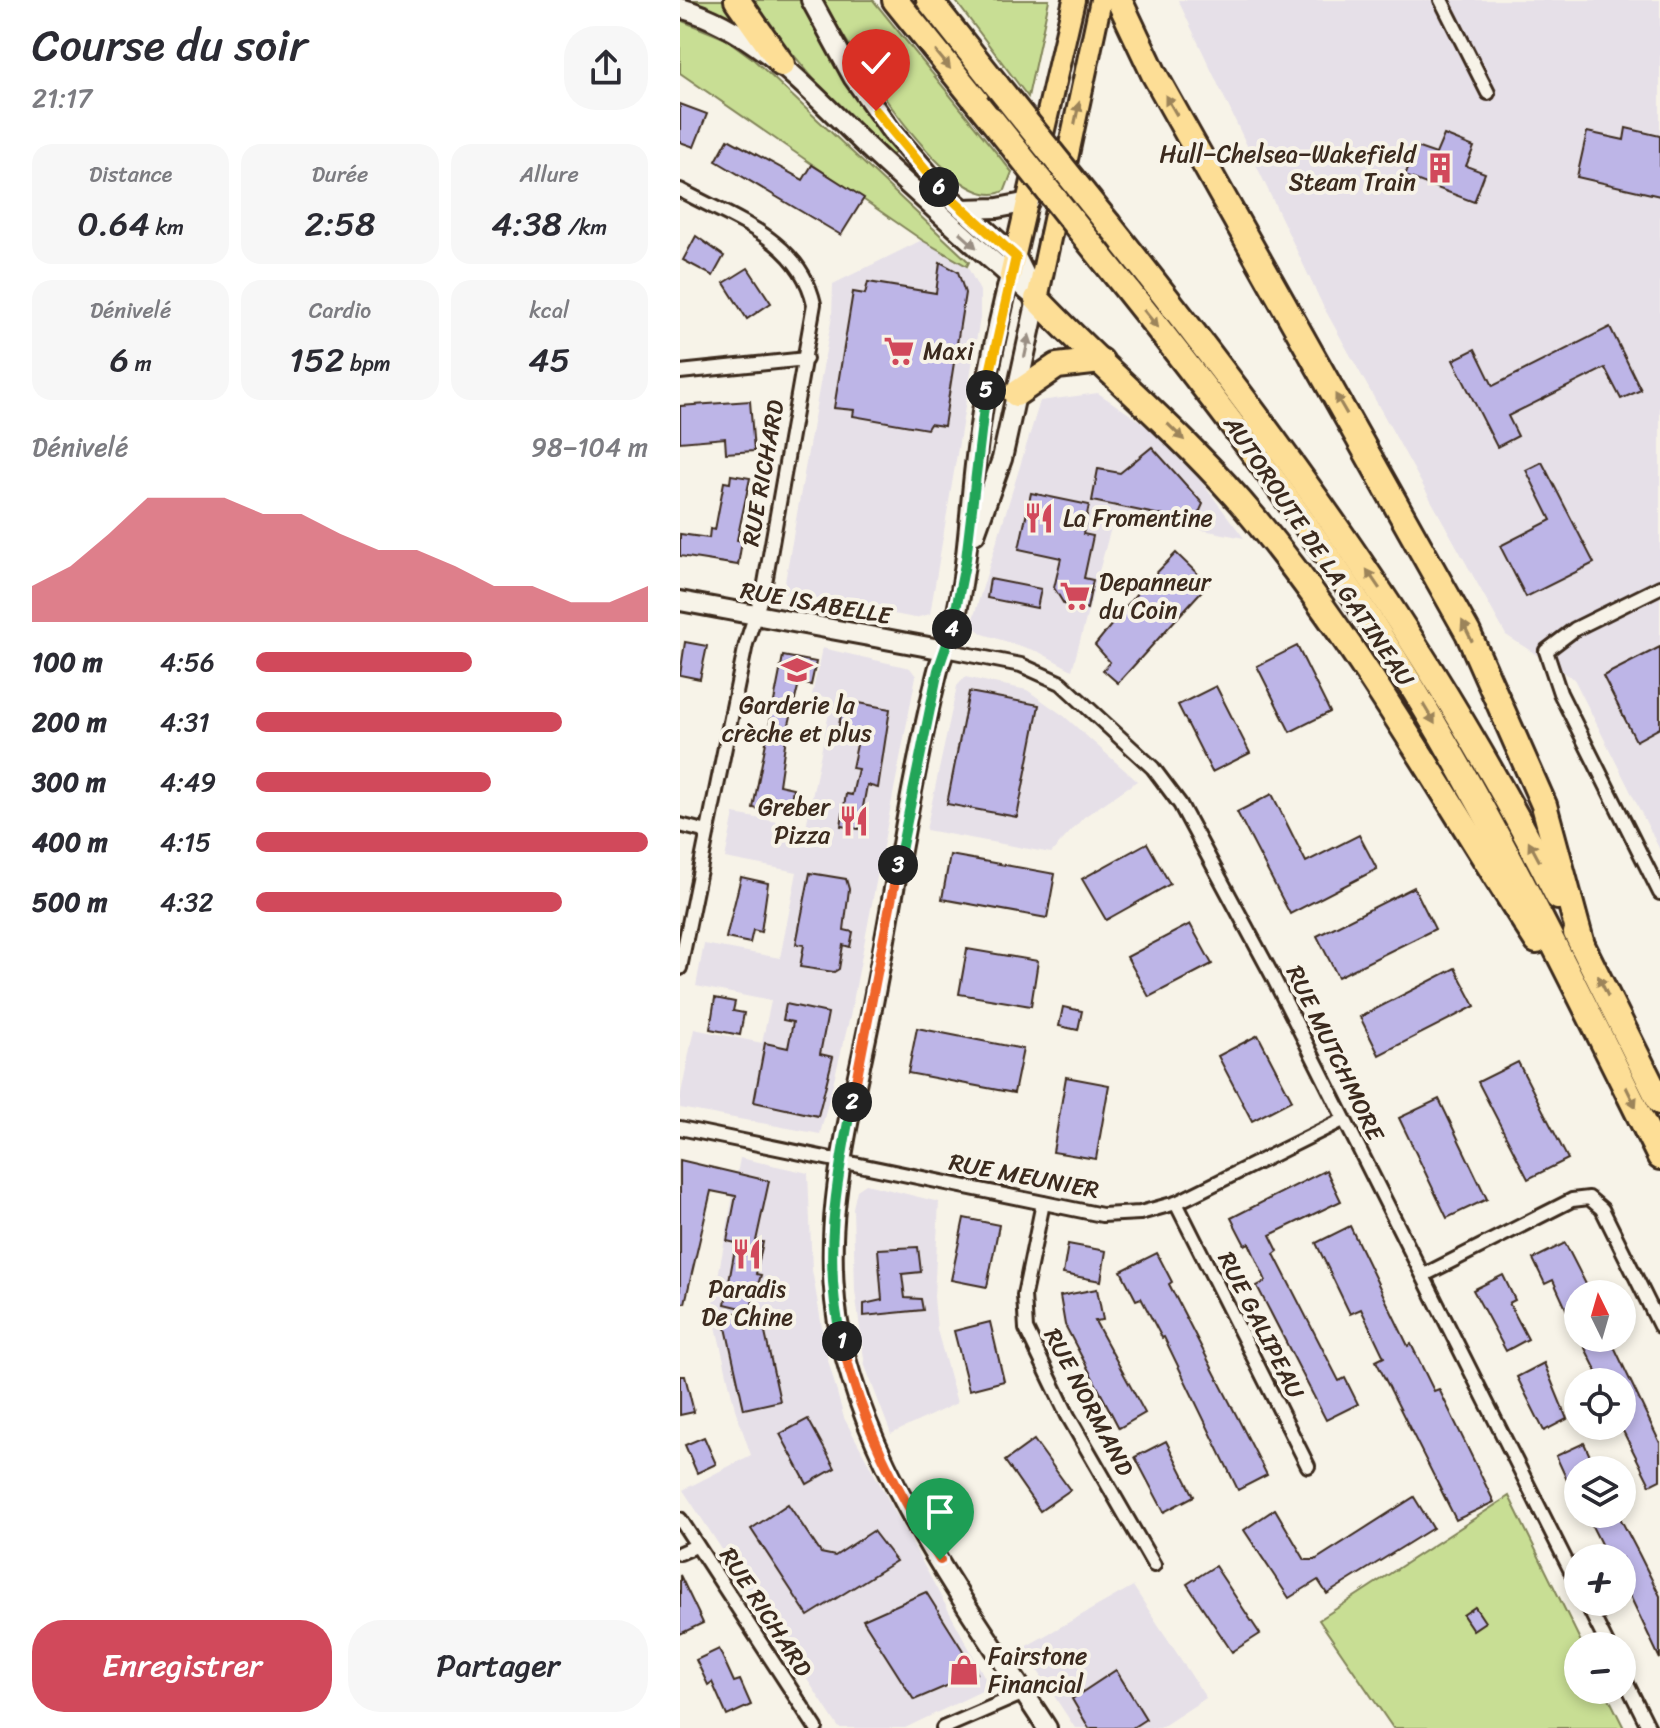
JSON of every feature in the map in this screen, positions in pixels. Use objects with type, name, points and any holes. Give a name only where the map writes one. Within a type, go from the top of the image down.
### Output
[{"type":"highway","points":[[737,0],[782,64]]},
{"type":"highway","name":"AUTOROUTE DE LA GATINEAU","points":[[895,0],[1262,463],[1395,659],[1489,818],[1660,1157]]},
{"type":"highway","name":"AUTOROUTE DE LA GATINEAU","points":[[929,0],[1271,432],[1385,596],[1485,760],[1660,1102]]},
{"type":"highway","points":[[1119,0],[1150,66],[1468,633],[1544,805],[1582,945]]},
{"type":"highway","points":[[1037,299],[1200,456],[1288,562],[1408,738],[1603,1043]]},
{"type":"highway","points":[[1016,394],[1057,366],[1101,361]]},
{"type":"main road","points":[[811,0],[841,59],[876,111],[918,164],[1013,267],[1037,299]]},
{"type":"main road","points":[[1047,1728],[895,1486],[855,1394],[840,1334],[832,1260],[835,1182],[909,806],[945,650],[954,624],[966,559],[976,453],[1013,267],[1074,0]]},
{"type":"main road","points":[[966,559],[1002,459],[1101,0]]},
{"type":"main road","points":[[680,8],[715,20],[782,64],[1013,267]]},
{"type":"main road","points":[[962,209],[998,208],[1029,202]]},
{"type":"main road","name":"RUE ISABELLE","points":[[680,601],[945,650]]},
{"type":"street","points":[[1441,0],[1488,93]]},
{"type":"street","name":"RUE RICHARD","points":[[680,190],[781,244],[801,266],[814,304],[764,589],[755,616],[707,832],[680,968]]},
{"type":"street","points":[[680,372],[806,359]]},
{"type":"street","points":[[1660,587],[1575,629],[1546,651],[1560,693],[1660,893]]},
{"type":"street","name":"RUE MUTCHMORE","points":[[945,650],[1012,663],[1049,676],[1071,691],[1153,768],[1180,804],[1272,975],[1564,1557]]},
{"type":"street","points":[[680,825],[707,832]]},
{"type":"street","name":"RUE MEUNIER","points":[[680,1128],[1043,1203],[1119,1215],[1157,1211],[1176,1203],[1343,1120]]},
{"type":"street","points":[[1424,1275],[1572,1200],[1589,1198],[1602,1209],[1660,1326]]},
{"type":"street","name":"RUE NORMAND","points":[[1043,1203],[1024,1295],[1026,1329],[1068,1416],[1154,1565]]},
{"type":"street","name":"RUE GALIPEAU","points":[[1176,1203],[1308,1466]]},
{"type":"street","name":"RUE RICHARD","points":[[680,1519],[816,1728]]},
{"type":"street","points":[[680,1553],[696,1546]]},
{"type":"street","points":[[943,1728],[1024,1693]]},
{"type":"street","points":[[1636,1702],[1649,1728]]},
{"type":"shaded area","points":[[1178,0],[1660,0],[1660,850],[1574,679],[1506,635],[1323,306]]},
{"type":"shaded area","points":[[922,240],[967,266],[980,291],[980,318],[930,614],[915,618],[783,593],[832,316],[833,284]]},
{"type":"shaded area","points":[[1098,393],[1171,442],[1244,538],[1115,513],[1072,670],[1039,652],[983,634],[975,628],[973,619],[1040,401]]},
{"type":"shaded area","points":[[822,648],[910,668],[916,676],[850,1017],[820,1134],[680,1108],[680,1098],[694,1029],[762,1043],[771,1001],[696,986],[704,944],[780,958],[797,872],[725,858],[734,814],[806,827],[832,698],[812,695]]},
{"type":"shaded area","points":[[965,677],[1027,690],[1064,716],[1137,781],[1084,817],[1051,853],[926,830],[957,686]]},
{"type":"shaded area","points":[[740,1158],[808,1173],[812,1270],[827,1356],[844,1418],[990,1687],[905,1728],[839,1728],[683,1490],[751,1455],[735,1409],[712,1309]]},
{"type":"shaded area","points":[[866,1184],[939,1202],[934,1297],[937,1330],[957,1403],[891,1434],[865,1366],[855,1291],[853,1208],[857,1190]]},
{"type":"shaded area","points":[[1133,1586],[1206,1698],[1160,1728],[1075,1728],[1023,1648]]},
{"type":"green space","points":[[689,0],[728,0],[740,16],[733,21],[712,8]]},
{"type":"green space","points":[[748,0],[802,0],[844,78],[898,151],[892,155],[821,88]]},
{"type":"green space","points":[[823,0],[873,0],[1012,172],[1005,190],[984,193],[958,179],[930,154],[875,85]]},
{"type":"green space","points":[[955,0],[1049,0],[1028,97]]},
{"type":"green space","points":[[680,20],[726,39],[752,58],[969,262],[967,266],[922,240],[680,73]]},
{"type":"green space","points":[[1509,1496],[1564,1607],[1564,1616],[1568,1616],[1576,1632],[1564,1632],[1564,1704],[1612,1704],[1624,1728],[1393,1728],[1319,1620]]},
{"type":"building","points":[[680,104],[707,114],[694,147],[680,142]]},
{"type":"building","points":[[1626,128],[1660,136],[1660,196],[1577,177],[1587,132],[1624,140]]},
{"type":"building","name":"Hull–Chelsea–Wakefield Steam Train","points":[[1444,135],[1474,147],[1466,166],[1485,173],[1474,202],[1405,176],[1416,147],[1436,154]]},
{"type":"building","points":[[728,139],[803,180],[812,165],[864,198],[841,235],[716,161]]},
{"type":"building","points":[[696,236],[724,256],[713,276],[683,260]]},
{"type":"building","name":"Maxi","points":[[940,262],[958,272],[965,293],[944,426],[930,424],[927,429],[853,416],[854,410],[834,408],[853,292],[865,294],[868,282],[936,293]]},
{"type":"building","points":[[748,268],[771,303],[747,319],[724,283]]},
{"type":"building","points":[[1610,327],[1641,390],[1621,399],[1605,368],[1508,416],[1518,436],[1497,447],[1453,360],[1475,349],[1493,386]]},
{"type":"building","points":[[750,401],[754,451],[726,453],[725,438],[680,442],[680,406]]},
{"type":"building","points":[[1152,447],[1203,504],[1195,522],[1092,501],[1098,469],[1120,473]]},
{"type":"building","points":[[1542,462],[1594,563],[1526,597],[1500,546],[1551,520],[1526,470]]},
{"type":"building","points":[[731,475],[750,478],[737,540],[742,541],[738,565],[680,556],[680,534],[709,538],[710,529],[715,530],[724,482],[730,483]]},
{"type":"building","points":[[1031,493],[1089,505],[1083,534],[1093,536],[1084,578],[1093,580],[1087,609],[1064,604],[1054,588],[1061,558],[1019,549]]},
{"type":"building","points":[[1176,553],[1208,584],[1118,683],[1103,670],[1110,662],[1095,645],[1137,593]]},
{"type":"building","points":[[990,579],[1041,589],[1037,608],[987,598]]},
{"type":"building","points":[[685,642],[707,646],[700,679],[680,675]]},
{"type":"building","points":[[1297,646],[1330,712],[1290,732],[1257,666]]},
{"type":"building","points":[[1660,647],[1660,728],[1636,741],[1603,676]]},
{"type":"building","points":[[783,656],[816,662],[811,685],[799,683],[786,737],[779,785],[793,788],[791,801],[777,798],[774,812],[753,808]]},
{"type":"building","points":[[1216,686],[1250,753],[1212,772],[1178,705]]},
{"type":"building","points":[[969,692],[1039,705],[1017,817],[947,804]]},
{"type":"building","points":[[844,700],[890,709],[878,788],[867,785],[859,829],[841,826],[846,794],[852,795],[858,769],[852,768],[858,740],[837,735]]},
{"type":"building","points":[[1272,794],[1306,862],[1359,835],[1377,869],[1290,914],[1237,812]]},
{"type":"building","points":[[1147,843],[1170,884],[1106,920],[1082,879]]},
{"type":"building","points":[[950,855],[1055,874],[1047,918],[942,899]]},
{"type":"building","points":[[810,873],[846,879],[849,889],[844,930],[853,932],[850,947],[843,945],[839,969],[834,972],[800,967],[804,945],[796,944]]},
{"type":"building","points":[[741,877],[768,883],[761,932],[753,930],[750,943],[726,938]]},
{"type":"building","points":[[1414,887],[1435,929],[1338,977],[1317,936]]},
{"type":"building","points":[[1190,924],[1212,964],[1149,997],[1127,957]]},
{"type":"building","points":[[967,949],[1038,961],[1031,1006],[959,994]]},
{"type":"building","points":[[1455,968],[1475,1006],[1379,1055],[1360,1017]]},
{"type":"building","points":[[715,998],[735,1002],[733,1011],[744,1013],[740,1035],[710,1029]]},
{"type":"building","points":[[786,1004],[828,1013],[820,1054],[833,1057],[818,1116],[754,1102],[765,1043],[788,1048],[793,1022],[783,1020]]},
{"type":"building","points":[[1063,1007],[1082,1011],[1078,1030],[1059,1026]]},
{"type":"building","points":[[917,1028],[1023,1049],[1014,1093],[908,1073]]},
{"type":"building","points":[[1258,1035],[1292,1100],[1252,1121],[1218,1056]]},
{"type":"building","points":[[1518,1062],[1568,1159],[1528,1179],[1478,1082]]},
{"type":"building","points":[[1066,1077],[1109,1085],[1096,1159],[1053,1152]]},
{"type":"building","points":[[1439,1099],[1487,1199],[1447,1218],[1399,1118]]},
{"type":"building","points":[[680,1160],[769,1181],[756,1241],[763,1242],[756,1274],[761,1275],[750,1310],[725,1304],[736,1243],[727,1241],[736,1196],[711,1191],[685,1303],[680,1303]]},
{"type":"building","points":[[1326,1170],[1341,1201],[1270,1235],[1278,1251],[1274,1254],[1339,1381],[1345,1378],[1358,1404],[1326,1420],[1257,1286],[1266,1281],[1249,1243],[1245,1245],[1231,1218]]},
{"type":"building","points":[[964,1218],[999,1225],[987,1287],[951,1280]]},
{"type":"building","points":[[1350,1226],[1408,1346],[1411,1344],[1434,1391],[1439,1389],[1494,1502],[1456,1520],[1376,1361],[1384,1357],[1361,1309],[1350,1314],[1316,1243]]},
{"type":"building","points":[[1565,1243],[1584,1280],[1564,1280],[1564,1304],[1553,1280],[1545,1284],[1533,1259]]},
{"type":"building","points":[[1068,1244],[1106,1251],[1101,1281],[1063,1274]]},
{"type":"building","points":[[918,1247],[921,1272],[902,1274],[905,1298],[921,1299],[923,1310],[864,1316],[864,1304],[882,1300],[878,1249]]},
{"type":"building","points":[[1157,1253],[1172,1282],[1169,1284],[1267,1475],[1238,1490],[1164,1337],[1141,1298],[1136,1300],[1121,1271]]},
{"type":"building","points":[[1503,1275],[1515,1300],[1509,1303],[1528,1339],[1506,1351],[1473,1290]]},
{"type":"building","points":[[1097,1289],[1103,1320],[1095,1321],[1145,1413],[1119,1428],[1065,1325],[1060,1296]]},
{"type":"building","points":[[749,1312],[748,1316],[762,1319],[780,1401],[744,1409],[723,1314]]},
{"type":"building","points":[[990,1322],[1004,1381],[969,1390],[954,1331]]},
{"type":"building","points":[[1587,1352],[1617,1352],[1624,1368],[1595,1368]]},
{"type":"building","points":[[1544,1363],[1564,1412],[1564,1421],[1544,1431],[1517,1377]]},
{"type":"building","points":[[680,1376],[685,1376],[694,1412],[680,1415]]},
{"type":"building","points":[[1636,1393],[1660,1443],[1660,1480],[1650,1485],[1628,1440],[1636,1440]]},
{"type":"building","points":[[808,1419],[835,1468],[807,1484],[780,1434]]},
{"type":"building","points":[[704,1437],[716,1464],[697,1473],[685,1445]]},
{"type":"building","points":[[1034,1440],[1070,1490],[1040,1511],[1005,1461]]},
{"type":"building","points":[[1166,1441],[1194,1496],[1164,1512],[1135,1457]]},
{"type":"building","points":[[1584,1443],[1590,1456],[1564,1456],[1564,1473],[1556,1456]]},
{"type":"building","points":[[1414,1497],[1433,1528],[1327,1594],[1318,1580],[1289,1598],[1244,1530],[1275,1509],[1305,1560],[1315,1560]]},
{"type":"building","points":[[788,1504],[821,1553],[835,1556],[873,1531],[896,1561],[808,1616],[751,1529]]},
{"type":"building","points":[[1593,1528],[1625,1528],[1634,1544],[1601,1544]]},
{"type":"building","points":[[1636,1548],[1660,1596],[1660,1659],[1636,1608]]},
{"type":"building","points":[[1215,1566],[1260,1634],[1232,1652],[1187,1584]]},
{"type":"building","points":[[680,1575],[703,1623],[680,1634]]},
{"type":"building","points":[[926,1592],[977,1673],[914,1700],[863,1620]]},
{"type":"building","points":[[1475,1607],[1485,1622],[1473,1630],[1463,1615]]},
{"type":"building","points":[[719,1649],[734,1682],[740,1680],[751,1705],[727,1716],[712,1682],[708,1685],[696,1660]]},
{"type":"building","points":[[1116,1670],[1146,1719],[1132,1728],[1089,1728],[1072,1699]]},
{"type":"place","name":"Hull–Chelsea–Wakefield Steam Train","points":[[1440,168]]},
{"type":"place","name":"Maxi","points":[[899,351]]},
{"type":"place","name":"La Fromentine","points":[[1039,518]]},
{"type":"place","name":"Depanneur du Coin","points":[[1075,596]]},
{"type":"place","name":"Garderie la crèche et plus","points":[[797,670]]},
{"type":"place","name":"Greber Pizza","points":[[854,821]]},
{"type":"place","name":"Paradis De Chine","points":[[747,1254]]},
{"type":"place","name":"Fairstone Financial","points":[[964,1670]]},
{"type":"route","points":[[876,111],[933,181],[1016,257],[992,357],[976,453],[965,565],[954,624],[938,670],[909,806],[875,996],[835,1182],[832,1221],[832,1260],[840,1334],[855,1394],[879,1454],[940,1560]]}]
